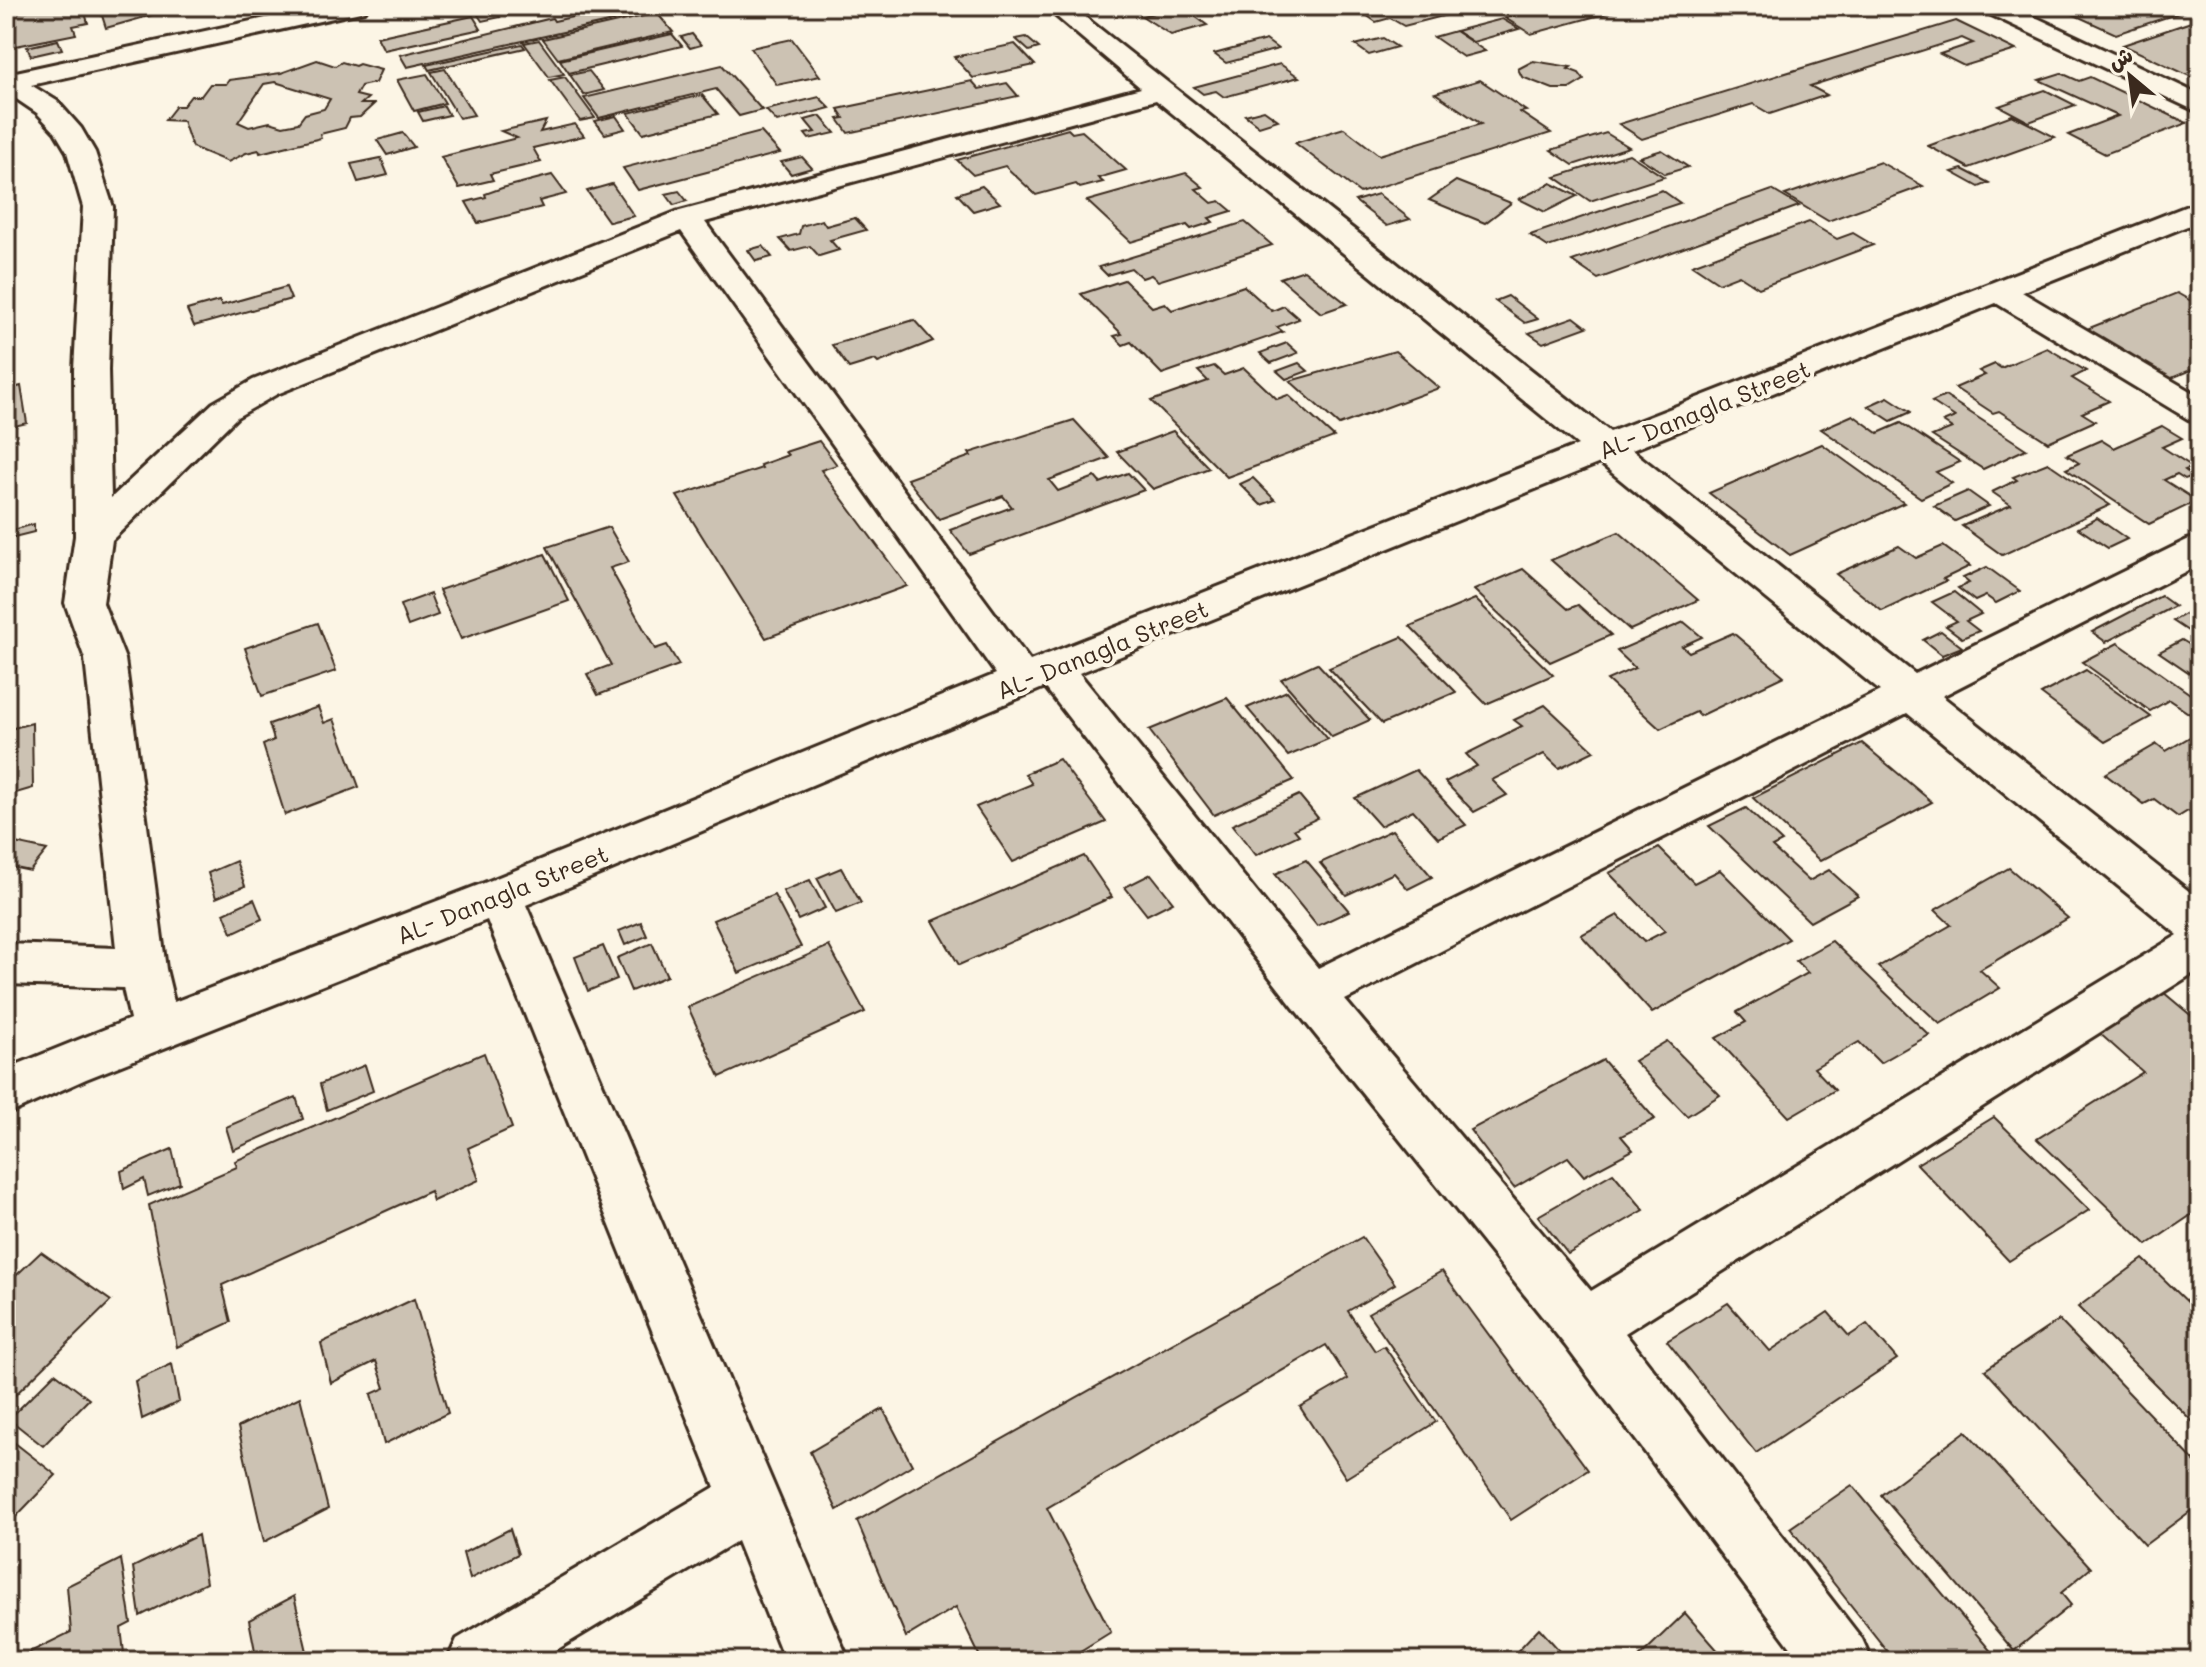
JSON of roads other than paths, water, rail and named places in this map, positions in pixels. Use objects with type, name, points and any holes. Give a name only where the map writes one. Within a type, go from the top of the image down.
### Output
[{"type":"street","points":[[6,80],[356,6]]},
{"type":"street","points":[[1056,6],[2200,926]]},
{"type":"street","points":[[1992,6],[2200,105]]},
{"type":"street","points":[[6,80],[47,107],[67,128],[81,152],[98,207],[91,370],[94,536],[84,603],[105,659],[142,969],[157,1030]]},
{"type":"street","points":[[94,536],[225,410],[265,387],[687,218],[1162,90]]},
{"type":"street","name":"AL- Danagla Street","points":[[6,1093],[157,1030],[500,896],[1038,674],[2200,210]]},
{"type":"street","points":[[687,218],[1038,674],[1311,994],[1585,1326],[1840,1661]]},
{"type":"street","points":[[1998,291],[2200,412]]},
{"type":"street","points":[[1311,994],[2200,549]]},
{"type":"street","points":[[500,896],[817,1661]]},
{"type":"street","points":[[1585,1326],[2200,945]]},
{"type":"street","points":[[6,964],[142,969]]},
{"type":"street","points":[[479,1661],[750,1500]]}]
